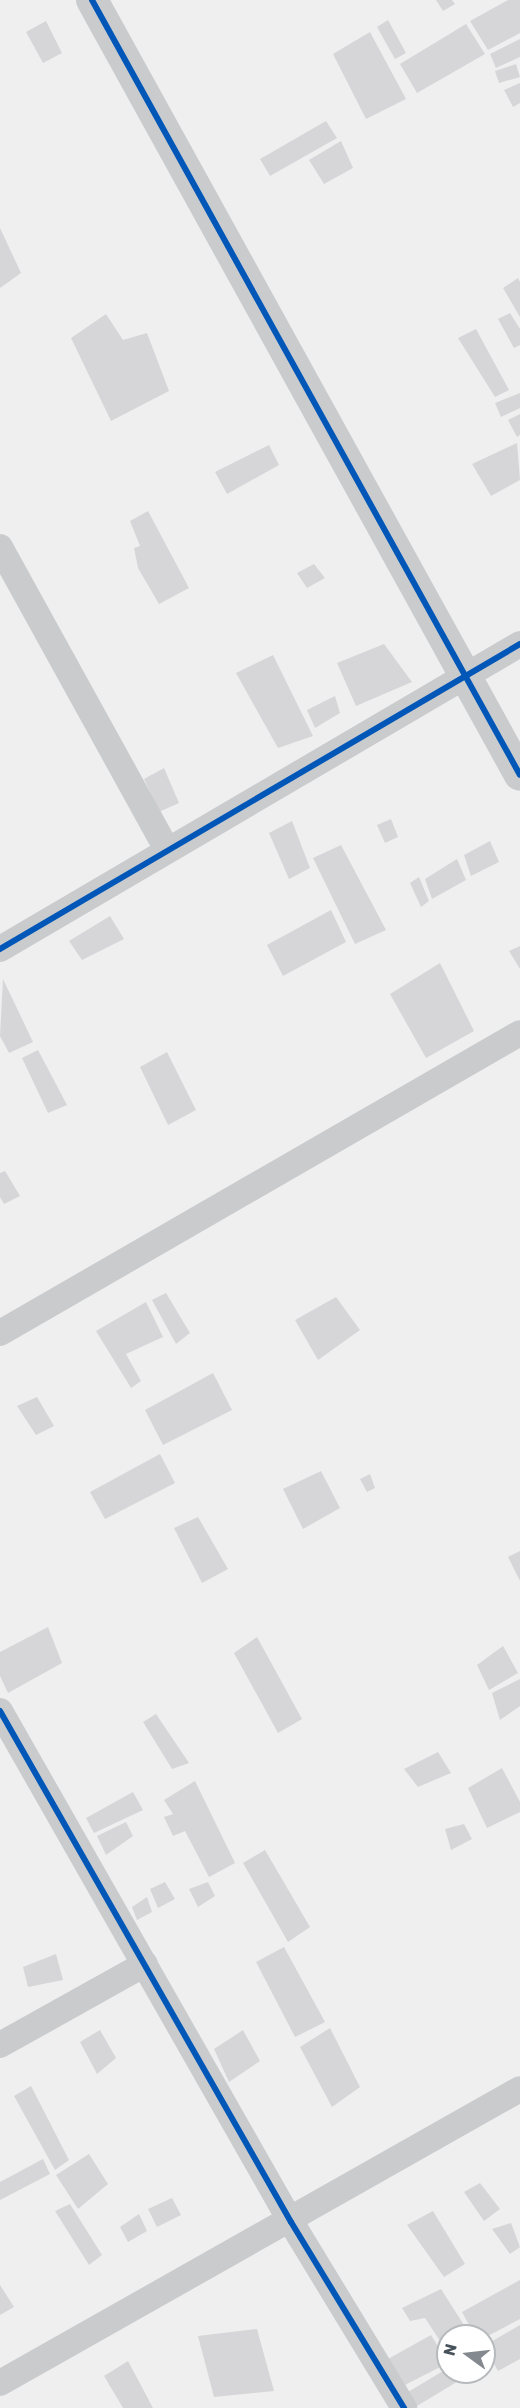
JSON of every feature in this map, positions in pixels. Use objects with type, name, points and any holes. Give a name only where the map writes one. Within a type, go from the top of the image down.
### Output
[{"type":"street","points":[[92,0],[520,775]]},
{"type":"street","points":[[0,548],[167,850]]},
{"type":"street","points":[[0,949],[464,674],[520,644]]},
{"type":"street","points":[[0,1333],[520,1033]]},
{"type":"street","points":[[4,1726],[145,1964],[291,2222],[404,2408]]},
{"type":"street","points":[[0,2045],[145,1964]]},
{"type":"street","points":[[0,2383],[291,2222],[520,2089]]},
{"type":"building","points":[[436,0],[452,0],[455,4],[443,11]]},
{"type":"building","points":[[508,0],[520,0],[520,33],[488,50],[470,21]]},
{"type":"building","points":[[388,20],[406,53],[395,59],[377,27]]},
{"type":"building","points":[[46,21],[62,53],[43,63],[26,32]]},
{"type":"building","points":[[466,24],[485,54],[417,93],[400,64]]},
{"type":"building","points":[[370,32],[406,99],[366,119],[333,54]]},
{"type":"building","points":[[520,39],[520,57],[496,68],[490,54]]},
{"type":"building","points":[[516,64],[520,77],[499,83],[495,71]]},
{"type":"building","points":[[520,83],[520,103],[513,107],[504,90]]},
{"type":"building","points":[[326,121],[337,138],[270,176],[260,159]]},
{"type":"building","points":[[341,141],[353,168],[324,184],[309,160]]},
{"type":"building","points":[[0,228],[21,273],[0,288]]},
{"type":"building","points":[[518,278],[520,282],[520,317],[503,288]]},
{"type":"building","points":[[510,313],[520,329],[520,345],[514,348],[498,319]]},
{"type":"building","points":[[106,314],[123,340],[147,333],[169,391],[111,421],[71,338]]},
{"type":"building","points":[[476,329],[509,390],[495,397],[458,338]]},
{"type":"building","points":[[520,393],[520,408],[501,417],[495,403]]},
{"type":"building","points":[[520,414],[520,435],[517,437],[508,420]]},
{"type":"building","points":[[517,443],[520,480],[491,496],[472,464]]},
{"type":"building","points":[[269,445],[279,465],[227,494],[215,472]]},
{"type":"building","points":[[148,511],[189,588],[159,604],[138,568],[134,548],[140,546],[130,521]]},
{"type":"building","points":[[314,564],[325,578],[307,588],[297,573]]},
{"type":"building","points":[[384,644],[412,682],[356,706],[337,663]]},
{"type":"building","points":[[273,655],[313,736],[278,748],[236,673]]},
{"type":"building","points":[[335,696],[340,713],[315,728],[307,710]]},
{"type":"building","points":[[164,768],[179,803],[159,812],[144,779]]},
{"type":"building","points":[[391,819],[398,837],[385,843],[377,825]]},
{"type":"building","points":[[292,821],[310,868],[289,879],[269,833]]},
{"type":"building","points":[[490,841],[499,862],[471,876],[464,855]]},
{"type":"building","points":[[341,845],[386,930],[355,944],[313,858]]},
{"type":"building","points":[[457,859],[466,880],[432,899],[425,879]]},
{"type":"building","points":[[419,877],[429,901],[421,907],[410,883]]},
{"type":"building","points":[[331,910],[346,942],[283,976],[267,945]]},
{"type":"building","points":[[110,916],[124,939],[82,960],[69,941]]},
{"type":"building","points":[[520,946],[520,969],[509,951]]},
{"type":"building","points":[[440,963],[474,1031],[426,1058],[390,994]]},
{"type":"building","points":[[3,979],[33,1042],[9,1053],[0,1036]]},
{"type":"building","points":[[38,1050],[67,1105],[48,1113],[22,1058]]},
{"type":"building","points":[[167,1052],[196,1110],[168,1125],[140,1067]]},
{"type":"building","points":[[5,1171],[20,1196],[4,1204],[0,1197],[0,1173]]},
{"type":"building","points":[[166,1293],[190,1333],[176,1344],[152,1300]]},
{"type":"building","points":[[336,1297],[360,1330],[318,1360],[295,1320]]},
{"type":"building","points":[[146,1302],[163,1337],[126,1354],[141,1381],[131,1388],[96,1331]]},
{"type":"building","points":[[213,1373],[232,1410],[163,1445],[145,1410]]},
{"type":"building","points":[[37,1397],[54,1426],[36,1435],[17,1406]]},
{"type":"building","points":[[160,1454],[175,1483],[105,1519],[90,1492]]},
{"type":"building","points":[[321,1471],[340,1508],[303,1529],[283,1489]]},
{"type":"building","points":[[370,1474],[375,1488],[367,1492],[360,1479]]},
{"type":"building","points":[[198,1517],[228,1569],[202,1583],[174,1528]]},
{"type":"building","points":[[520,1551],[520,1581],[508,1557]]},
{"type":"building","points":[[48,1627],[62,1663],[8,1693],[0,1676],[0,1652]]},
{"type":"building","points":[[257,1637],[302,1719],[278,1733],[234,1653]]},
{"type":"building","points":[[503,1646],[518,1673],[489,1690],[477,1665]]},
{"type":"building","points":[[520,1679],[520,1706],[500,1720],[492,1693]]},
{"type":"building","points":[[156,1714],[189,1763],[172,1769],[143,1722]]},
{"type":"building","points":[[438,1752],[451,1773],[418,1787],[404,1769]]},
{"type":"building","points":[[502,1768],[520,1802],[520,1812],[487,1828],[468,1788]]},
{"type":"building","points":[[195,1781],[235,1863],[209,1877],[185,1831],[173,1836],[164,1817],[173,1814],[164,1800]]},
{"type":"building","points":[[133,1792],[143,1810],[94,1833],[86,1818]]},
{"type":"building","points":[[126,1822],[133,1836],[106,1855],[97,1836]]},
{"type":"building","points":[[464,1824],[472,1839],[451,1850],[445,1829]]},
{"type":"building","points":[[265,1850],[310,1927],[288,1942],[243,1863]]},
{"type":"building","points":[[165,1882],[175,1899],[158,1908],[150,1889]]},
{"type":"building","points":[[208,1882],[215,1896],[198,1907],[189,1889]]},
{"type":"building","points":[[147,1897],[152,1912],[137,1920],[132,1907]]},
{"type":"building","points":[[284,1947],[325,2022],[295,2037],[256,1962]]},
{"type":"building","points":[[56,1954],[63,1980],[28,1987],[23,1967]]},
{"type":"building","points":[[330,2028],[360,2087],[332,2107],[300,2047]]},
{"type":"building","points":[[100,2030],[116,2058],[97,2074],[80,2042]]},
{"type":"building","points":[[243,2030],[260,2061],[229,2082],[214,2049]]},
{"type":"building","points":[[31,2086],[69,2160],[55,2170],[14,2096]]},
{"type":"building","points":[[89,2154],[108,2184],[78,2209],[56,2175]]},
{"type":"building","points":[[43,2159],[50,2174],[0,2200],[0,2182]]},
{"type":"building","points":[[480,2183],[500,2209],[484,2221],[464,2192]]},
{"type":"building","points":[[172,2198],[181,2215],[157,2227],[148,2209]]},
{"type":"building","points":[[70,2204],[102,2255],[89,2265],[55,2211]]},
{"type":"building","points":[[433,2211],[465,2264],[444,2277],[407,2225]]},
{"type":"building","points":[[139,2214],[147,2231],[128,2242],[120,2227]]},
{"type":"building","points":[[511,2223],[520,2247],[510,2254],[492,2229]]},
{"type":"building","points":[[520,2280],[520,2319],[496,2332],[496,2324],[468,2324],[462,2312]]},
{"type":"building","points":[[0,2285],[14,2307],[0,2315]]},
{"type":"building","points":[[441,2289],[463,2324],[436,2324],[436,2335],[425,2318],[410,2321],[402,2308]]},
{"type":"building","points":[[520,2325],[520,2359],[498,2371],[496,2367],[496,2339]]},
{"type":"building","points":[[257,2329],[274,2391],[214,2397],[198,2336]]},
{"type":"building","points":[[431,2335],[436,2343],[436,2369],[401,2387],[388,2359]]},
{"type":"building","points":[[128,2361],[153,2408],[123,2408],[104,2376]]},
{"type":"building","points":[[436,2375],[436,2384],[453,2384],[417,2406],[408,2392]]},
{"type":"cycle path","points":[[92,0],[520,775]]},
{"type":"cycle path","points":[[0,949],[520,644]]},
{"type":"cycle path","points":[[0,1711],[291,2222],[404,2408]]}]
